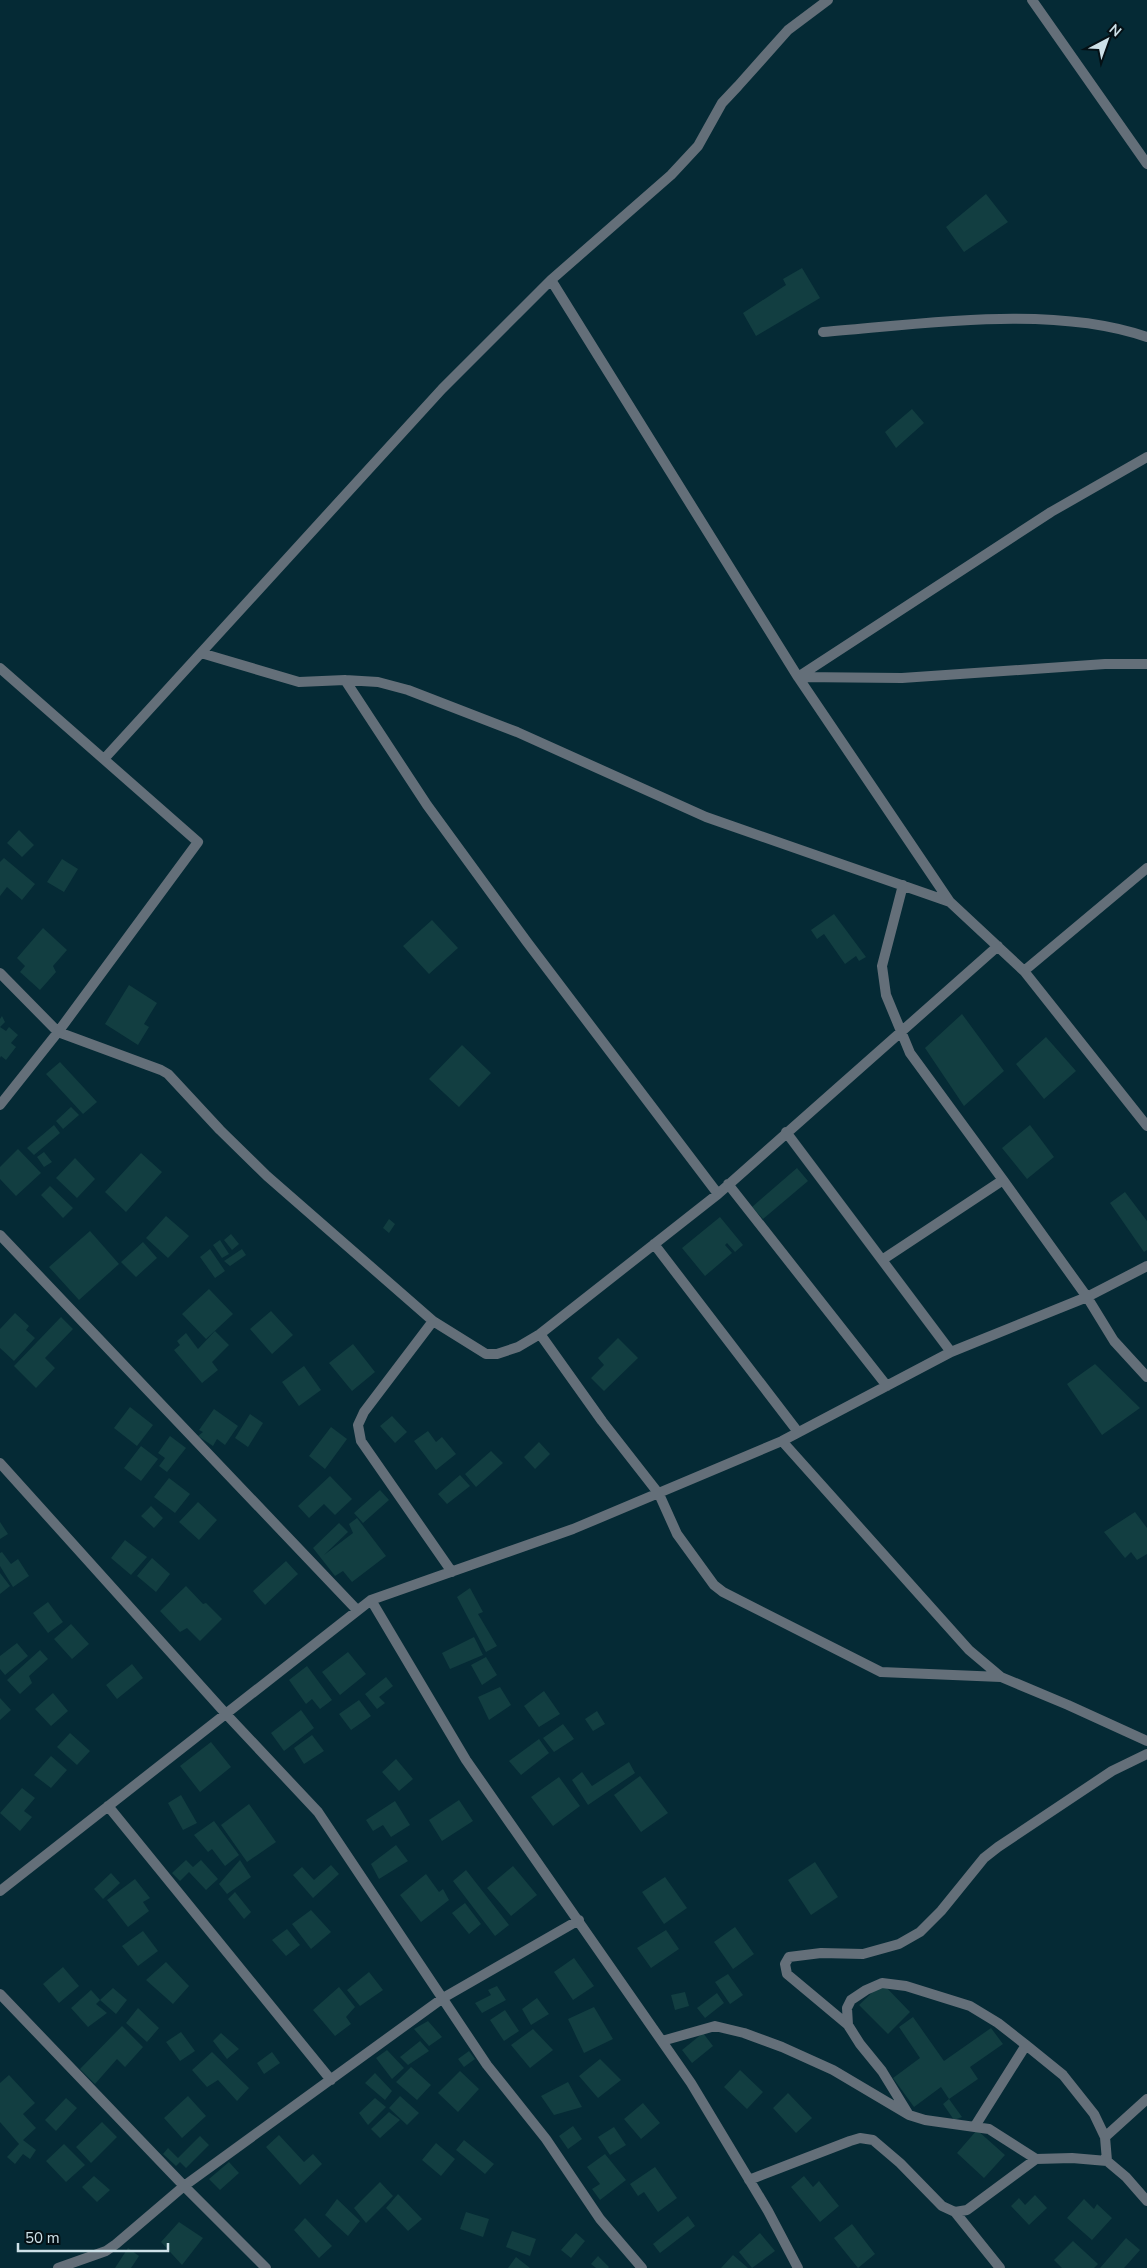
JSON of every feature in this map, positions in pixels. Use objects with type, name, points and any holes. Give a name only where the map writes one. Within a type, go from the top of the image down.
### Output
[{"type":"street","points":[[104,760],[442,389],[551,280],[671,175],[698,146],[722,103],[788,30],[828,0]]},
{"type":"street","points":[[1032,0],[1147,164]]},
{"type":"street","points":[[551,280],[798,677],[950,902],[1024,971],[1147,1126]]},
{"type":"street","points":[[823,332],[1007,319],[1086,323],[1147,337]]},
{"type":"street","points":[[798,677],[1051,512],[1147,457]]},
{"type":"street","points":[[201,653],[299,682],[345,680],[378,682],[408,690],[517,732],[706,817],[950,902]]},
{"type":"street","points":[[798,677],[902,678],[1105,664],[1147,664]]},
{"type":"street","points":[[0,668],[198,842],[58,1032],[0,1105]]},
{"type":"street","points":[[345,680],[427,804],[527,942],[718,1194]]},
{"type":"street","points":[[1024,971],[1147,868]]},
{"type":"street","points":[[903,885],[882,966],[886,995],[910,1054],[1087,1297],[1114,1341],[1147,1377]]},
{"type":"street","points":[[0,973],[58,1032],[168,1074],[220,1130],[267,1176],[433,1321],[486,1354],[496,1354],[518,1347],[540,1334],[718,1194],[900,1030],[998,946]]},
{"type":"street","points":[[786,1132],[951,1352]]},
{"type":"street","points":[[882,1260],[1003,1180]]},
{"type":"street","points":[[728,1184],[887,1386]]},
{"type":"street","points":[[0,1235],[357,1610]]},
{"type":"street","points":[[654,1244],[798,1432]]},
{"type":"street","points":[[0,1891],[371,1600],[573,1529],[782,1441],[951,1352],[1087,1297],[1147,1266]]},
{"type":"street","points":[[433,1321],[364,1412],[358,1425],[361,1441],[452,1572]]},
{"type":"street","points":[[540,1334],[658,1494],[677,1534],[714,1585],[723,1592],[749,1607],[881,1672],[1001,1678],[1146,1739]]},
{"type":"street","points":[[782,1441],[969,1650],[1001,1678]]},
{"type":"street","points":[[0,1463],[226,1714],[318,1812],[487,2065],[546,2139],[600,2219],[642,2268]]},
{"type":"street","points":[[371,1600],[466,1760],[691,2083],[749,2180],[798,2268]]},
{"type":"street","points":[[909,2115],[882,2071],[860,2044],[848,2025],[787,1974],[785,1964],[789,1957],[821,1953],[863,1954],[899,1944],[920,1932],[941,1911],[984,1858],[998,1847],[1112,1772],[1147,1754]]},
{"type":"street","points":[[108,1806],[331,2080]]},
{"type":"street","points":[[58,2268],[106,2251],[184,2186],[442,1998],[578,1920]]},
{"type":"street","points":[[848,2025],[847,2008],[851,2000],[866,1990],[882,1983],[906,1986],[970,2006],[998,2023],[1063,2075],[1094,2114],[1105,2137],[1107,2161]]},
{"type":"street","points":[[0,1994],[184,2186],[266,2268]]},
{"type":"street","points":[[662,2041],[715,2026],[744,2033],[833,2070],[909,2115],[925,2120],[989,2129],[1036,2159],[1072,2158],[1107,2161],[1126,2177],[1147,2201]]},
{"type":"street","points":[[975,2126],[1026,2045]]},
{"type":"street","points":[[1105,2137],[1147,2099]]},
{"type":"street","points":[[749,2180],[850,2141],[860,2138],[873,2140],[900,2162],[942,2206],[955,2212],[1000,2268]]},
{"type":"street","points":[[955,2212],[968,2210],[1036,2159]]},
{"type":"building","points":[[986,194],[1008,222],[964,252],[946,227]]},
{"type":"building","points":[[802,268],[820,298],[756,336],[743,313],[786,285],[783,279]]},
{"type":"building","points":[[912,409],[924,423],[896,448],[885,432]]},
{"type":"building","points":[[19,830],[34,845],[22,857],[7,843]]},
{"type":"building","points":[[4,858],[35,884],[22,900],[7,887],[0,896],[0,862]]},
{"type":"building","points":[[62,859],[78,869],[64,892],[47,882]]},
{"type":"building","points":[[834,914],[866,957],[859,961],[856,956],[845,964],[824,934],[817,939],[811,930]]},
{"type":"building","points":[[432,920],[458,948],[429,974],[403,946]]},
{"type":"building","points":[[43,928],[67,950],[53,966],[56,972],[40,990],[20,972],[25,966],[17,958]]},
{"type":"building","points":[[129,985],[157,1003],[144,1024],[149,1027],[138,1045],[105,1024]]},
{"type":"building","points":[[962,1014],[1004,1071],[964,1106],[925,1048]]},
{"type":"building","points":[[2,1016],[5,1022],[0,1027],[0,1019]]},
{"type":"building","points":[[0,1027],[6,1031],[9,1027],[18,1035],[11,1043],[16,1047],[6,1060],[1,1056],[0,1058]]},
{"type":"building","points":[[1046,1037],[1076,1071],[1044,1099],[1016,1064]]},
{"type":"building","points":[[462,1045],[491,1073],[459,1107],[429,1079]]},
{"type":"building","points":[[60,1062],[97,1102],[83,1114],[46,1074]]},
{"type":"building","points":[[71,1107],[79,1115],[63,1129],[56,1121]]},
{"type":"building","points":[[54,1125],[60,1133],[34,1155],[27,1148]]},
{"type":"building","points":[[1030,1125],[1054,1157],[1027,1179],[1002,1148]]},
{"type":"building","points":[[18,1149],[41,1173],[16,1196],[0,1179],[0,1167]]},
{"type":"building","points":[[44,1152],[52,1162],[44,1167],[37,1157]]},
{"type":"building","points":[[141,1153],[162,1172],[126,1212],[105,1192]]},
{"type":"building","points":[[75,1158],[95,1179],[77,1198],[56,1178]]},
{"type":"building","points":[[797,1168],[808,1181],[763,1219],[752,1207]]},
{"type":"building","points":[[50,1186],[73,1208],[63,1218],[41,1195]]},
{"type":"building","points":[[1125,1192],[1147,1221],[1147,1250],[1144,1252],[1110,1203]]},
{"type":"building","points":[[166,1216],[189,1236],[168,1258],[146,1238]]},
{"type":"building","points":[[720,1217],[743,1245],[735,1252],[727,1243],[725,1245],[732,1253],[705,1276],[682,1248]]},
{"type":"building","points":[[389,1219],[395,1224],[389,1233],[383,1228]]},
{"type":"building","points":[[90,1231],[119,1264],[79,1300],[49,1267]]},
{"type":"building","points":[[231,1234],[239,1244],[232,1250],[224,1240]]},
{"type":"building","points":[[220,1240],[229,1254],[222,1258],[213,1245]]},
{"type":"building","points":[[143,1242],[157,1258],[136,1277],[121,1262]]},
{"type":"building","points":[[210,1249],[225,1271],[215,1278],[200,1257]]},
{"type":"building","points":[[242,1249],[246,1255],[230,1266],[224,1261]]},
{"type":"building","points":[[209,1289],[233,1314],[206,1339],[182,1314]]},
{"type":"building","points":[[271,1311],[293,1335],[272,1354],[250,1329]]},
{"type":"building","points":[[15,1313],[29,1326],[26,1330],[35,1338],[14,1361],[0,1348],[0,1329]]},
{"type":"building","points":[[61,1317],[73,1329],[45,1358],[55,1368],[36,1388],[14,1366]]},
{"type":"building","points":[[215,1331],[229,1345],[212,1362],[218,1370],[202,1383],[174,1350],[180,1345],[177,1341],[186,1333],[198,1349]]},
{"type":"building","points":[[618,1338],[638,1358],[604,1391],[591,1378],[604,1365],[598,1358]]},
{"type":"building","points":[[353,1344],[375,1372],[352,1391],[329,1363]]},
{"type":"building","points":[[1095,1364],[1140,1408],[1102,1435],[1067,1384]]},
{"type":"building","points":[[304,1366],[321,1390],[299,1406],[282,1382]]},
{"type":"building","points":[[130,1407],[153,1425],[137,1446],[114,1428]]},
{"type":"building","points":[[214,1409],[238,1426],[225,1445],[217,1439],[213,1446],[198,1436],[203,1432],[199,1430]]},
{"type":"building","points":[[250,1414],[263,1423],[248,1447],[235,1438]]},
{"type":"building","points":[[392,1416],[407,1432],[395,1443],[380,1426]]},
{"type":"building","points":[[331,1427],[347,1439],[325,1469],[309,1456]]},
{"type":"building","points":[[428,1431],[436,1442],[442,1437],[456,1454],[436,1470],[414,1441]]},
{"type":"building","points":[[170,1436],[186,1448],[167,1472],[159,1466],[165,1458],[158,1453]]},
{"type":"building","points":[[539,1442],[550,1454],[535,1469],[524,1457]]},
{"type":"building","points":[[141,1446],[158,1459],[141,1481],[124,1468]]},
{"type":"building","points":[[491,1451],[503,1463],[476,1487],[465,1474]]},
{"type":"building","points":[[460,1475],[470,1486],[447,1504],[438,1494]]},
{"type":"building","points":[[330,1476],[352,1499],[335,1515],[324,1504],[309,1518],[298,1506]]},
{"type":"building","points":[[169,1478],[190,1494],[175,1513],[154,1497]]},
{"type":"building","points":[[380,1490],[389,1500],[363,1523],[354,1513]]},
{"type":"building","points":[[198,1502],[217,1520],[199,1540],[179,1522]]},
{"type":"building","points":[[151,1506],[163,1518],[154,1528],[141,1516]]},
{"type":"building","points":[[1135,1512],[1147,1528],[1147,1554],[1137,1560],[1131,1552],[1125,1558],[1104,1532]]},
{"type":"building","points":[[357,1518],[386,1556],[352,1582],[343,1571],[335,1576],[313,1548],[339,1523],[348,1532],[324,1555],[353,1533],[349,1524]]},
{"type":"building","points":[[0,1522],[8,1534],[0,1539]]},
{"type":"building","points":[[125,1540],[147,1557],[131,1575],[111,1558]]},
{"type":"building","points":[[2,1552],[11,1564],[18,1559],[29,1576],[13,1587],[0,1566],[0,1553]]},
{"type":"building","points":[[152,1558],[170,1574],[156,1592],[137,1576]]},
{"type":"building","points":[[286,1561],[298,1574],[265,1605],[253,1591]]},
{"type":"building","points":[[0,1573],[10,1586],[0,1594]]},
{"type":"building","points":[[186,1586],[203,1604],[206,1603],[222,1619],[200,1641],[187,1628],[180,1632],[160,1611]]},
{"type":"building","points":[[470,1588],[483,1612],[478,1614],[497,1646],[486,1652],[457,1597]]},
{"type":"building","points":[[48,1602],[63,1622],[48,1633],[33,1613]]},
{"type":"building","points":[[71,1624],[89,1644],[72,1659],[54,1639]]},
{"type":"building","points":[[474,1637],[483,1655],[450,1669],[442,1653]]},
{"type":"building","points":[[17,1643],[28,1656],[5,1675],[0,1669],[0,1656]]},
{"type":"building","points":[[40,1650],[48,1659],[29,1676],[32,1683],[20,1694],[7,1680]]},
{"type":"building","points":[[348,1652],[366,1674],[340,1695],[322,1672]]},
{"type":"building","points":[[486,1657],[497,1675],[482,1685],[471,1665]]},
{"type":"building","points":[[132,1664],[143,1678],[117,1699],[106,1685]]},
{"type":"building","points":[[307,1666],[332,1700],[320,1709],[312,1699],[306,1704],[289,1680]]},
{"type":"building","points":[[386,1677],[393,1686],[379,1697],[385,1703],[377,1709],[365,1694]]},
{"type":"building","points":[[500,1687],[511,1705],[489,1720],[478,1697]]},
{"type":"building","points":[[544,1691],[560,1714],[539,1727],[524,1706]]},
{"type":"building","points":[[53,1693],[68,1711],[51,1726],[35,1709]]},
{"type":"building","points":[[0,1698],[11,1710],[0,1720]]},
{"type":"building","points":[[359,1700],[371,1716],[351,1730],[339,1714]]},
{"type":"building","points":[[301,1710],[314,1728],[284,1751],[271,1733]]},
{"type":"building","points":[[597,1711],[605,1724],[593,1731],[585,1719]]},
{"type":"building","points":[[563,1724],[574,1739],[554,1752],[543,1738]]},
{"type":"building","points":[[70,1733],[90,1751],[77,1765],[57,1747]]},
{"type":"building","points":[[312,1735],[324,1751],[304,1764],[294,1748]]},
{"type":"building","points":[[539,1739],[549,1753],[521,1775],[509,1761]]},
{"type":"building","points":[[211,1742],[231,1767],[200,1792],[180,1766]]},
{"type":"building","points":[[51,1756],[67,1770],[51,1788],[34,1775]]},
{"type":"building","points":[[396,1759],[413,1779],[399,1791],[382,1772]]},
{"type":"building","points":[[629,1762],[635,1773],[588,1805],[572,1780],[582,1772],[592,1786]]},
{"type":"building","points":[[640,1776],[668,1813],[641,1832],[614,1795]]},
{"type":"building","points":[[559,1777],[580,1806],[553,1826],[531,1797]]},
{"type":"building","points":[[22,1788],[35,1798],[24,1811],[32,1817],[20,1831],[0,1813]]},
{"type":"building","points":[[181,1795],[197,1823],[183,1830],[168,1803]]},
{"type":"building","points":[[459,1800],[473,1821],[442,1841],[429,1820]]},
{"type":"building","points":[[395,1801],[410,1825],[391,1837],[383,1825],[373,1831],[366,1820]]},
{"type":"building","points":[[249,1804],[276,1842],[247,1862],[221,1825]]},
{"type":"building","points":[[214,1821],[239,1855],[225,1866],[212,1849],[208,1852],[194,1835]]},
{"type":"building","points":[[396,1845],[408,1861],[379,1879],[371,1864]]},
{"type":"building","points":[[186,1860],[193,1867],[201,1860],[218,1879],[206,1890],[189,1872],[180,1881],[172,1873]]},
{"type":"building","points":[[240,1860],[251,1877],[227,1894],[219,1884]]},
{"type":"building","points":[[815,1862],[838,1897],[811,1915],[788,1880]]},
{"type":"building","points":[[331,1865],[339,1874],[313,1898],[293,1875],[302,1867],[314,1880]]},
{"type":"building","points":[[513,1866],[537,1895],[511,1916],[487,1888]]},
{"type":"building","points":[[466,1870],[509,1925],[495,1936],[453,1881]]},
{"type":"building","points":[[111,1873],[120,1883],[103,1899],[94,1889]]},
{"type":"building","points":[[426,1874],[439,1892],[443,1889],[449,1900],[421,1922],[400,1895]]},
{"type":"building","points":[[665,1877],[687,1908],[664,1924],[642,1892]]},
{"type":"building","points":[[135,1879],[150,1898],[143,1902],[149,1911],[128,1927],[107,1900]]},
{"type":"building","points":[[235,1892],[251,1912],[244,1919],[228,1899]]},
{"type":"building","points":[[465,1903],[481,1924],[469,1934],[452,1913]]},
{"type":"building","points":[[311,1910],[331,1932],[311,1949],[292,1924]]},
{"type":"building","points":[[735,1927],[754,1954],[733,1969],[714,1942]]},
{"type":"building","points":[[287,1929],[300,1945],[286,1956],[272,1940]]},
{"type":"building","points":[[666,1930],[679,1949],[651,1968],[637,1948]]},
{"type":"building","points":[[143,1931],[158,1951],[138,1966],[122,1946]]},
{"type":"building","points":[[574,1958],[594,1986],[573,2000],[554,1972]]},
{"type":"building","points":[[166,1962],[189,1986],[173,2004],[146,1980]]},
{"type":"building","points":[[63,1967],[79,1986],[59,2003],[43,1984]]},
{"type":"building","points":[[369,1972],[383,1990],[360,2006],[347,1990]]},
{"type":"building","points":[[728,1974],[743,1995],[730,2004],[715,1982]]},
{"type":"building","points":[[882,1983],[910,2012],[888,2034],[859,2005]]},
{"type":"building","points":[[497,1986],[506,2000],[482,2013],[475,2003],[491,1995],[488,1990]]},
{"type":"building","points":[[339,1987],[355,2007],[346,2017],[351,2024],[335,2036],[313,2010]]},
{"type":"building","points":[[113,1988],[127,2000],[116,2014],[100,2000]]},
{"type":"building","points":[[91,1990],[100,2000],[96,2004],[107,2013],[88,2027],[71,2008]]},
{"type":"building","points":[[685,1992],[689,2006],[675,2010],[671,1995]]},
{"type":"building","points":[[717,1993],[724,2003],[705,2018],[697,2008]]},
{"type":"building","points":[[537,1998],[549,2014],[531,2025],[522,2009]]},
{"type":"building","points":[[594,2007],[613,2039],[584,2053],[568,2019]]},
{"type":"building","points":[[138,2008],[159,2028],[147,2042],[126,2023]]},
{"type":"building","points":[[505,2010],[519,2031],[504,2041],[490,2020]]},
{"type":"building","points":[[913,2017],[944,2061],[991,2028],[1003,2044],[970,2067],[978,2079],[949,2099],[941,2087],[914,2107],[893,2078],[920,2058],[899,2027]]},
{"type":"building","points":[[428,2021],[442,2037],[429,2046],[414,2029]]},
{"type":"building","points":[[122,2026],[143,2047],[125,2067],[117,2059],[95,2084],[80,2069]]},
{"type":"building","points":[[533,2029],[553,2050],[530,2068],[511,2045]]},
{"type":"building","points":[[181,2032],[195,2051],[180,2061],[166,2042]]},
{"type":"building","points":[[221,2033],[239,2049],[227,2059],[213,2041]]},
{"type":"building","points":[[703,2033],[713,2046],[692,2063],[682,2050]]},
{"type":"building","points":[[420,2041],[429,2051],[408,2065],[400,2057]]},
{"type":"building","points":[[387,2050],[404,2068],[392,2079],[376,2058]]},
{"type":"building","points":[[469,2051],[475,2059],[464,2067],[458,2059]]},
{"type":"building","points":[[212,2052],[249,2088],[237,2101],[218,2080],[207,2087],[192,2070]]},
{"type":"building","points":[[272,2052],[280,2063],[264,2074],[257,2063]]},
{"type":"building","points":[[600,2059],[621,2080],[598,2098],[579,2076]]},
{"type":"building","points":[[411,2067],[431,2085],[417,2100],[396,2082]]},
{"type":"building","points":[[740,2070],[763,2092],[747,2109],[724,2087]]},
{"type":"building","points":[[460,2071],[479,2089],[458,2112],[438,2093]]},
{"type":"building","points":[[375,2073],[392,2091],[385,2100],[365,2083]]},
{"type":"building","points":[[9,2075],[35,2103],[23,2114],[36,2128],[23,2140],[36,2150],[30,2159],[23,2154],[15,2164],[7,2157],[19,2144],[0,2122],[0,2083]]},
{"type":"building","points":[[568,2082],[582,2107],[554,2115],[541,2096]]},
{"type":"building","points":[[788,2093],[812,2118],[796,2133],[773,2108]]},
{"type":"building","points":[[188,2096],[206,2116],[182,2138],[164,2118]]},
{"type":"building","points":[[400,2096],[419,2113],[407,2125],[389,2108]]},
{"type":"building","points":[[66,2098],[77,2108],[56,2131],[45,2120]]},
{"type":"building","points":[[375,2098],[386,2107],[368,2125],[359,2113]]},
{"type":"building","points":[[949,2099],[962,2117],[954,2120],[943,2104]]},
{"type":"building","points":[[643,2103],[660,2123],[641,2139],[624,2119]]},
{"type":"building","points":[[389,2112],[400,2120],[380,2138],[371,2129]]},
{"type":"building","points":[[102,2122],[117,2137],[91,2163],[76,2147]]},
{"type":"building","points":[[573,2126],[582,2139],[568,2149],[559,2136]]},
{"type":"building","points":[[614,2127],[626,2145],[610,2155],[598,2137]]},
{"type":"building","points":[[977,2130],[1005,2155],[984,2178],[957,2153]]},
{"type":"building","points":[[279,2135],[304,2162],[313,2154],[322,2164],[300,2185],[266,2147]]},
{"type":"building","points":[[200,2136],[209,2145],[186,2168],[180,2162],[176,2166],[163,2154],[168,2148],[178,2158]]},
{"type":"building","points":[[464,2140],[494,2164],[485,2174],[456,2150]]},
{"type":"building","points":[[436,2143],[455,2159],[441,2176],[422,2160]]},
{"type":"building","points":[[64,2144],[85,2165],[66,2182],[46,2161]]},
{"type":"building","points":[[605,2154],[626,2180],[600,2200],[592,2189],[600,2184],[587,2167]]},
{"type":"building","points":[[229,2162],[239,2173],[220,2190],[209,2179]]},
{"type":"building","points":[[655,2167],[677,2198],[658,2212],[644,2192],[638,2196],[630,2184]]},
{"type":"building","points":[[94,2176],[110,2190],[97,2202],[82,2187]]},
{"type":"building","points":[[804,2176],[813,2187],[819,2181],[839,2206],[820,2222],[791,2187]]},
{"type":"building","points":[[380,2182],[393,2196],[366,2223],[354,2208]]},
{"type":"building","points":[[398,2194],[422,2219],[408,2231],[386,2208]]},
{"type":"building","points":[[1035,2195],[1047,2208],[1029,2225],[1011,2206],[1019,2198],[1025,2205]]},
{"type":"building","points":[[337,2199],[360,2221],[348,2236],[325,2215]]},
{"type":"building","points":[[1084,2199],[1094,2209],[1097,2204],[1112,2218],[1092,2240],[1067,2218]]},
{"type":"building","points":[[466,2212],[489,2219],[483,2237],[460,2229]]},
{"type":"building","points":[[688,2216],[695,2226],[660,2253],[653,2244]]},
{"type":"building","points":[[305,2218],[332,2246],[319,2258],[294,2230]]},
{"type":"building","points":[[179,2222],[203,2238],[182,2265],[161,2242]]},
{"type":"building","points":[[852,2224],[875,2254],[858,2268],[834,2238]]},
{"type":"building","points":[[512,2231],[536,2239],[530,2256],[506,2247]]},
{"type":"building","points":[[576,2233],[585,2241],[571,2258],[561,2250]]},
{"type":"building","points":[[760,2233],[775,2251],[752,2268],[739,2252]]},
{"type":"building","points":[[1126,2238],[1140,2250],[1124,2268],[1100,2268]]},
{"type":"building","points":[[1073,2241],[1098,2264],[1094,2268],[1062,2268],[1054,2260]]},
{"type":"building","points":[[128,2248],[139,2256],[131,2268],[115,2268]]},
{"type":"building","points":[[733,2255],[748,2268],[721,2268]]},
{"type":"building","points":[[598,2256],[608,2268],[596,2268],[591,2264]]},
{"type":"building","points":[[516,2257],[530,2268],[508,2268]]}]
